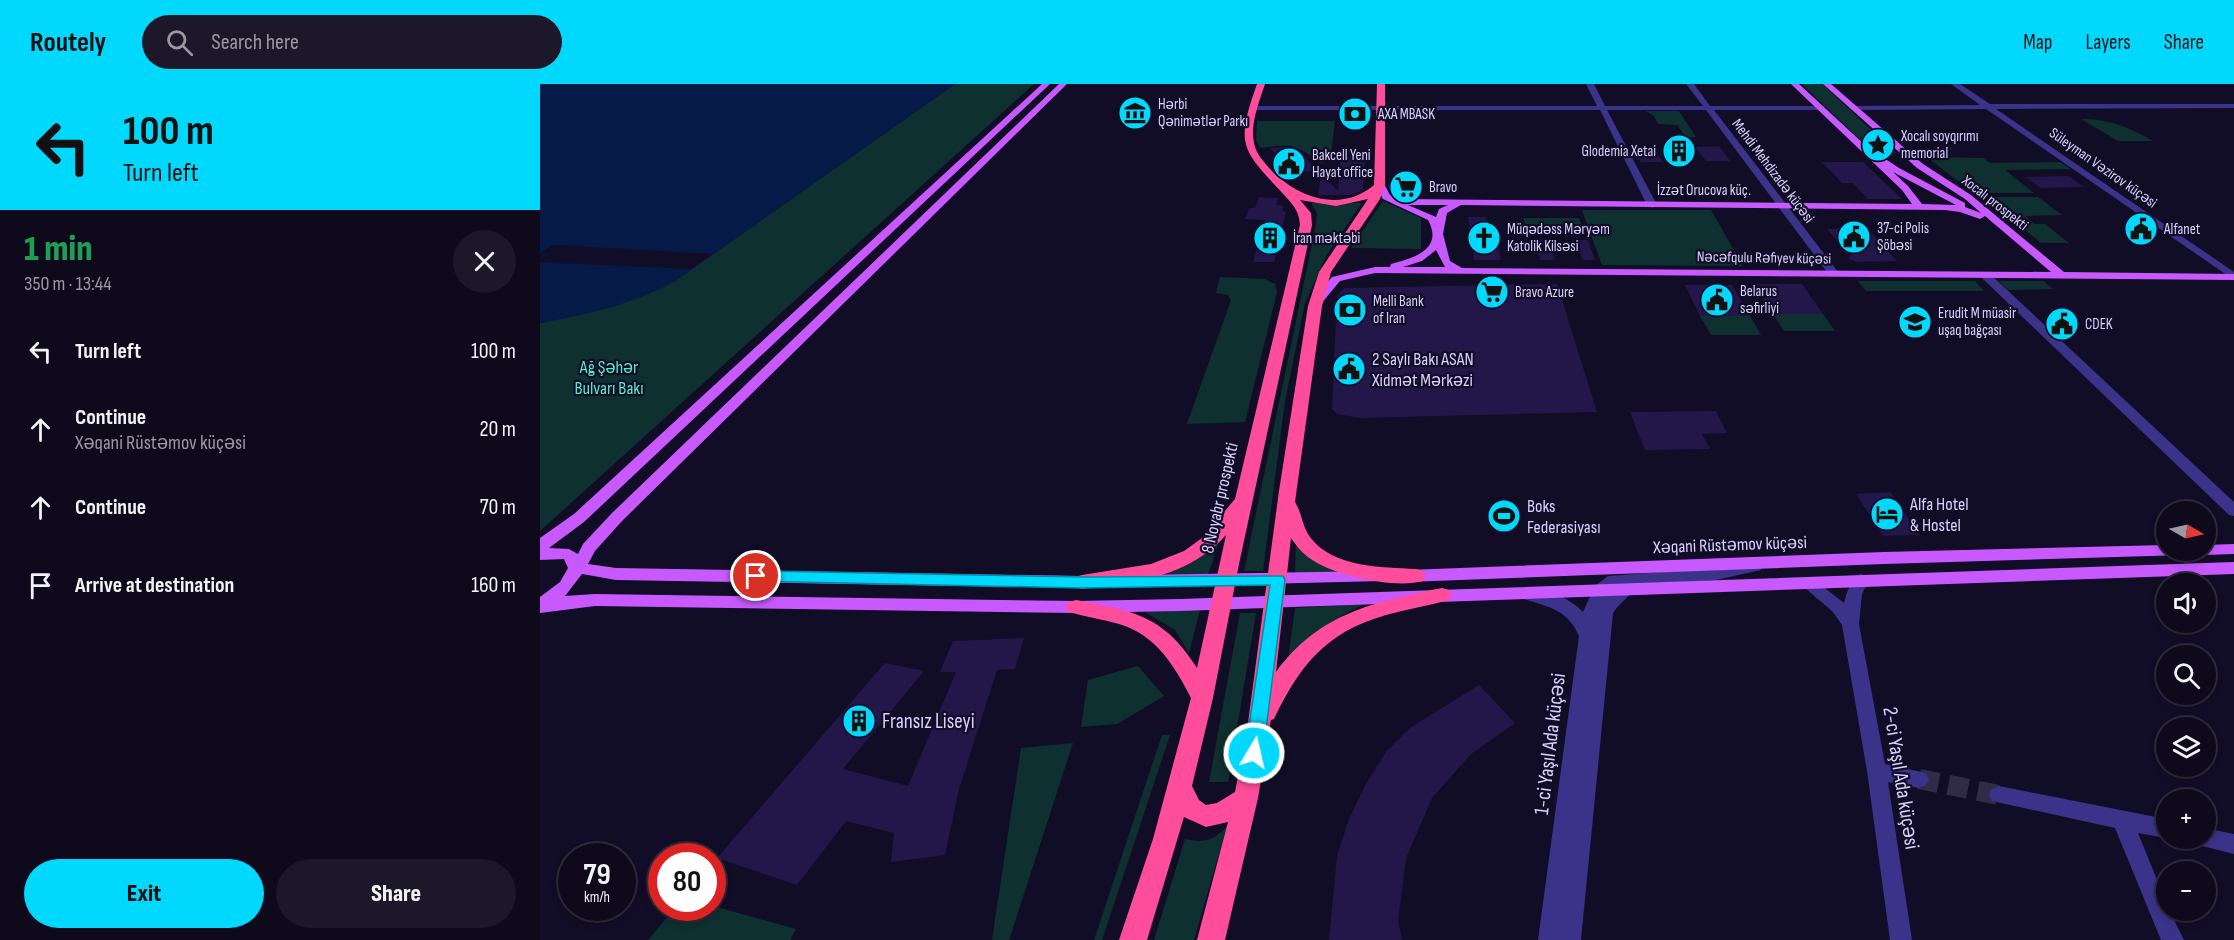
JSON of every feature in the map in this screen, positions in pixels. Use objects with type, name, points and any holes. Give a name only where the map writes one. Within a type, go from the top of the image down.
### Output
[{"type":"highway","name":"8 Noyabr prospekti","points":[[1133,940],[1166,839],[1202,698],[1223,593],[1306,225],[1305,213],[1286,189],[1259,162],[1248,146],[1247,127],[1261,84]]},
{"type":"highway","points":[[1211,940],[1246,798],[1258,730],[1288,491],[1315,306],[1325,272],[1374,199],[1380,184],[1381,84]]},
{"type":"highway","points":[[1286,189],[1308,200],[1352,201],[1368,197],[1380,184]]},
{"type":"highway","points":[[1082,582],[1156,571],[1189,558],[1219,534],[1232,516],[1249,484]]},
{"type":"highway","points":[[1288,491],[1294,527],[1310,550],[1322,558],[1365,572],[1416,576]]},
{"type":"highway","points":[[1258,730],[1281,680],[1329,630],[1368,611],[1442,595]]},
{"type":"highway","points":[[1076,607],[1136,620],[1155,630],[1182,660],[1202,698]]},
{"type":"highway","points":[[1179,784],[1188,806],[1196,813],[1208,816],[1223,815],[1246,798]]},
{"type":"main road","points":[[540,546],[579,518],[1046,84]]},
{"type":"main road","points":[[540,606],[564,589],[589,548],[617,517],[1064,84]]},
{"type":"main road","name":"Xocalı prospekti","points":[[1796,84],[1910,193],[1919,207]]},
{"type":"main road","name":"Xocalı prospekti","points":[[1827,84],[1901,150],[1946,184],[1968,197],[2063,277]]},
{"type":"main road","points":[[1866,150],[1878,156],[1890,157],[1902,155],[1901,150]]},
{"type":"main road","name":"Xocalı prospekti","points":[[1866,150],[1896,170],[1980,216],[2049,277]]},
{"type":"main road","points":[[1380,184],[1388,200],[1431,218],[1439,235],[1446,265],[1455,270],[1474,272]]},
{"type":"main road","points":[[1946,184],[1954,193],[1953,200]]},
{"type":"main road","points":[[1919,207],[1968,197]]},
{"type":"main road","name":"İzzət Orucova küç.","points":[[1388,200],[1468,203],[1919,207]]},
{"type":"main road","points":[[1315,306],[1336,279],[1422,258],[1434,249],[1444,209],[1468,203]]},
{"type":"main road","points":[[1919,207],[1953,208],[1980,216]]},
{"type":"main road","points":[[1375,270],[1474,272]]},
{"type":"main road","name":"Nəcəfqulu Rəfiyev küçəsi","points":[[1474,272],[2234,277]]},
{"type":"main road","points":[[2216,550],[2234,549]]},
{"type":"main road","name":"Xəqani Rüstəmov küçəsi","points":[[1223,593],[1278,580],[2156,551]]},
{"type":"main road","points":[[540,555],[559,553],[570,555],[576,561],[578,568]]},
{"type":"main road","points":[[578,568],[616,574],[1082,582],[1223,593],[1275,603],[1442,595],[2234,568]]},
{"type":"main road","points":[[540,606],[595,600],[1076,607],[1223,593]]},
{"type":"street","points":[[1590,84],[1652,205]]},
{"type":"street","name":"Mehdi Mehdizadə küçəsi","points":[[1690,84],[1834,274]]},
{"type":"street","name":"Süleyman Vəzirov küçəsi","points":[[1955,84],[2234,277]]},
{"type":"street","points":[[1853,108],[2234,106]]},
{"type":"street","points":[[1252,108],[1822,108]]},
{"type":"street","points":[[1986,276],[2234,511]]},
{"type":"street","points":[[1600,590],[1606,583],[1623,578],[1716,574],[1772,562]]},
{"type":"street","name":"2-ci Yaşıl Ada küçəsi","points":[[1861,580],[1854,594],[1850,624],[1877,771],[1901,940]]},
{"type":"street","points":[[1806,582],[1839,608],[1850,624]]},
{"type":"street","points":[[1570,940],[1605,613],[1612,599],[1625,589]]},
{"type":"street","name":"1-ci Yaşıl Ada küçəsi","points":[[1549,940],[1588,636],[1593,605],[1600,590]]},
{"type":"street","points":[[1524,593],[1550,598],[1569,607],[1583,622],[1588,636]]},
{"type":"street","points":[[1877,771],[1920,779]]},
{"type":"street","points":[[1999,795],[2156,827]]},
{"type":"street","points":[[2122,820],[2163,922],[2173,940]]},
{"type":"street","points":[[2216,840],[2234,844]]},
{"type":"green space","name":"Ağ Şəhər Bulvarı Bakı","points":[[955,84],[1034,84],[540,531],[540,323],[614,306],[675,281]]},
{"type":"green space","points":[[1802,84],[1822,84],[1896,153],[1889,155],[1873,152]]},
{"type":"green space","points":[[1646,111],[1679,111],[1696,137],[1686,137],[1677,125],[1658,124],[1654,116]]},
{"type":"green space","points":[[2081,119],[2101,120],[2118,125],[2153,141],[2118,141]]},
{"type":"green space","points":[[1257,121],[1335,121],[1330,161],[1320,163],[1292,146],[1260,148],[1256,140]]},
{"type":"green space","points":[[1927,157],[1983,158],[1990,163],[2060,162],[2071,169],[2005,170],[2034,193],[1973,193]]},
{"type":"green space","points":[[1985,197],[2038,197],[2062,215],[2025,216],[2035,224],[2045,224],[2069,243],[2041,243]]},
{"type":"green space","points":[[1383,201],[1421,218],[1421,249],[1351,248]]},
{"type":"green space","points":[[1311,203],[1362,203],[1326,256],[1305,303],[1285,401],[1263,571],[1244,571],[1316,225],[1317,213]]},
{"type":"green space","points":[[1582,210],[1711,210],[1743,266],[1602,265]]},
{"type":"green space","points":[[1523,218],[1579,218],[1584,231],[1527,232]]},
{"type":"green space","points":[[1220,277],[1265,279],[1275,284],[1277,292],[1245,422],[1187,424],[1231,300],[1228,295],[1216,293]]},
{"type":"green space","points":[[1858,281],[1975,281],[1984,291],[1866,291]]},
{"type":"green space","points":[[1999,281],[2043,281],[2053,289],[2008,290]]},
{"type":"green space","points":[[1773,314],[1823,314],[1835,331],[1784,331]]},
{"type":"green space","points":[[1700,316],[1750,316],[1761,335],[1711,335]]},
{"type":"green space","points":[[1219,541],[1208,575],[1156,576],[1188,565]]},
{"type":"green space","points":[[1296,542],[1311,559],[1342,572],[1295,573]]},
{"type":"green space","points":[[1364,604],[1323,628],[1305,642],[1288,660],[1295,608]]},
{"type":"green space","points":[[1200,610],[1189,653],[1175,630],[1145,612]]},
{"type":"green space","points":[[1240,613],[1256,613],[1228,782],[1209,782]]},
{"type":"green space","points":[[1138,666],[1164,696],[1117,724],[1081,727],[1088,680]]},
{"type":"green space","points":[[1162,735],[1170,735],[1102,940],[1094,940]]},
{"type":"green space","points":[[1073,743],[1009,940],[992,940],[1021,748]]},
{"type":"green space","points":[[1227,826],[1194,940],[1154,940],[1185,839],[1208,840],[1218,835]]},
{"type":"green space","points":[[726,910],[796,929],[790,940],[648,940],[664,921],[726,921]]},
{"type":"water","points":[[540,84],[955,84],[675,281],[609,308],[540,323]]},
{"type":"pier","points":[[553,245],[713,254],[691,269],[540,262],[540,253]]},
{"type":"building","points":[[1719,146],[1730,161],[1706,161],[1695,147]]},
{"type":"building","points":[[1632,147],[1653,147],[1663,162],[1641,162]]},
{"type":"building","points":[[1270,148],[1297,149],[1317,170],[1294,174]]},
{"type":"building","points":[[1341,157],[1365,157],[1363,190],[1352,195],[1318,195],[1321,174],[1338,191]]},
{"type":"building","points":[[1822,162],[1863,162],[1902,199],[1868,199],[1853,183],[1842,183]]},
{"type":"building","points":[[2068,176],[2084,187],[2041,188],[2026,177]]},
{"type":"building","points":[[1259,197],[1278,198],[1276,205],[1284,206],[1282,211],[1286,212],[1274,262],[1253,262],[1265,220],[1245,219],[1249,208],[1255,208]]},
{"type":"building","points":[[1468,217],[1486,217],[1489,237],[1497,237],[1501,260],[1474,260]]},
{"type":"building","points":[[1867,228],[1897,261],[1856,262],[1848,258],[1863,239],[1836,239],[1827,229]]},
{"type":"building","points":[[1535,240],[1549,240],[1555,260],[1540,260]]},
{"type":"building","points":[[1576,240],[1588,240],[1595,260],[1583,260]]},
{"type":"building","points":[[1557,284],[1597,412],[1360,418],[1337,414],[1332,409],[1337,296],[1344,288]]},
{"type":"building","points":[[1755,284],[1802,284],[1823,314],[1773,314]]},
{"type":"building","name":"Belarus səfirliyi","points":[[1685,285],[1732,285],[1750,316],[1700,316]]},
{"type":"building","points":[[1716,411],[1727,433],[1702,434],[1710,449],[1645,450],[1630,412]]},
{"type":"building","name":"Alfa Hotel & Hostel","points":[[1890,492],[1920,535],[1883,536],[1856,494]]},
{"type":"building","name":"Fransız Liseyi","points":[[1024,638],[1015,669],[997,670],[959,789],[945,855],[891,862],[894,833],[846,821],[797,885],[726,861],[726,848],[885,663],[924,671],[843,769],[908,786],[956,672],[940,672],[953,641]]},
{"type":"building","points":[[1479,685],[1515,723],[1471,754],[1432,798],[1406,858],[1398,921],[1402,940],[1329,940],[1337,856],[1349,819],[1366,784],[1386,752],[1410,728]]},
{"type":"tunnel","points":[[1919,779],[1999,795]]},
{"type":"place","name":"Hərbi Qənimətlər Parkı","points":[[1135,113]]},
{"type":"place","name":"AXA MBASK","points":[[1355,114]]},
{"type":"place","name":"Xocalı soyqırımı memorial","points":[[1878,145]]},
{"type":"place","name":"Glodemia Xetai","points":[[1679,151]]},
{"type":"place","name":"Bakcell Yeni Hayat office","points":[[1289,164]]},
{"type":"place","name":"Bravo","points":[[1406,187]]},
{"type":"place","name":"Alfanet","points":[[2141,229]]},
{"type":"place","name":"37-ci Polis Şöbəsi","points":[[1854,237]]},
{"type":"place","name":"İran məktəbi","points":[[1270,238]]},
{"type":"place","name":"Müqədəss Məryəm Katolik Kilsəsi","points":[[1484,238]]},
{"type":"place","name":"Bravo Azure","points":[[1492,292]]},
{"type":"place","name":"Belarus səfirliyi","points":[[1717,300]]},
{"type":"place","name":"Melli Bank of Iran","points":[[1350,310]]},
{"type":"place","name":"Erudit M müasir uşaq bağçası","points":[[1915,322]]},
{"type":"place","name":"CDEK","points":[[2062,324]]},
{"type":"place","name":"2 Saylı Bakı ASAN Xidmət Mərkəzi","points":[[1349,369]]},
{"type":"place","name":"Alfa Hotel & Hostel","points":[[1887,514]]},
{"type":"place","name":"Boks Federasiyası","points":[[1504,516]]},
{"type":"place","name":"Fransız Liseyi","points":[[859,721]]},
{"type":"route","points":[[756,576],[1082,582],[1278,580],[1254,753]]}]
